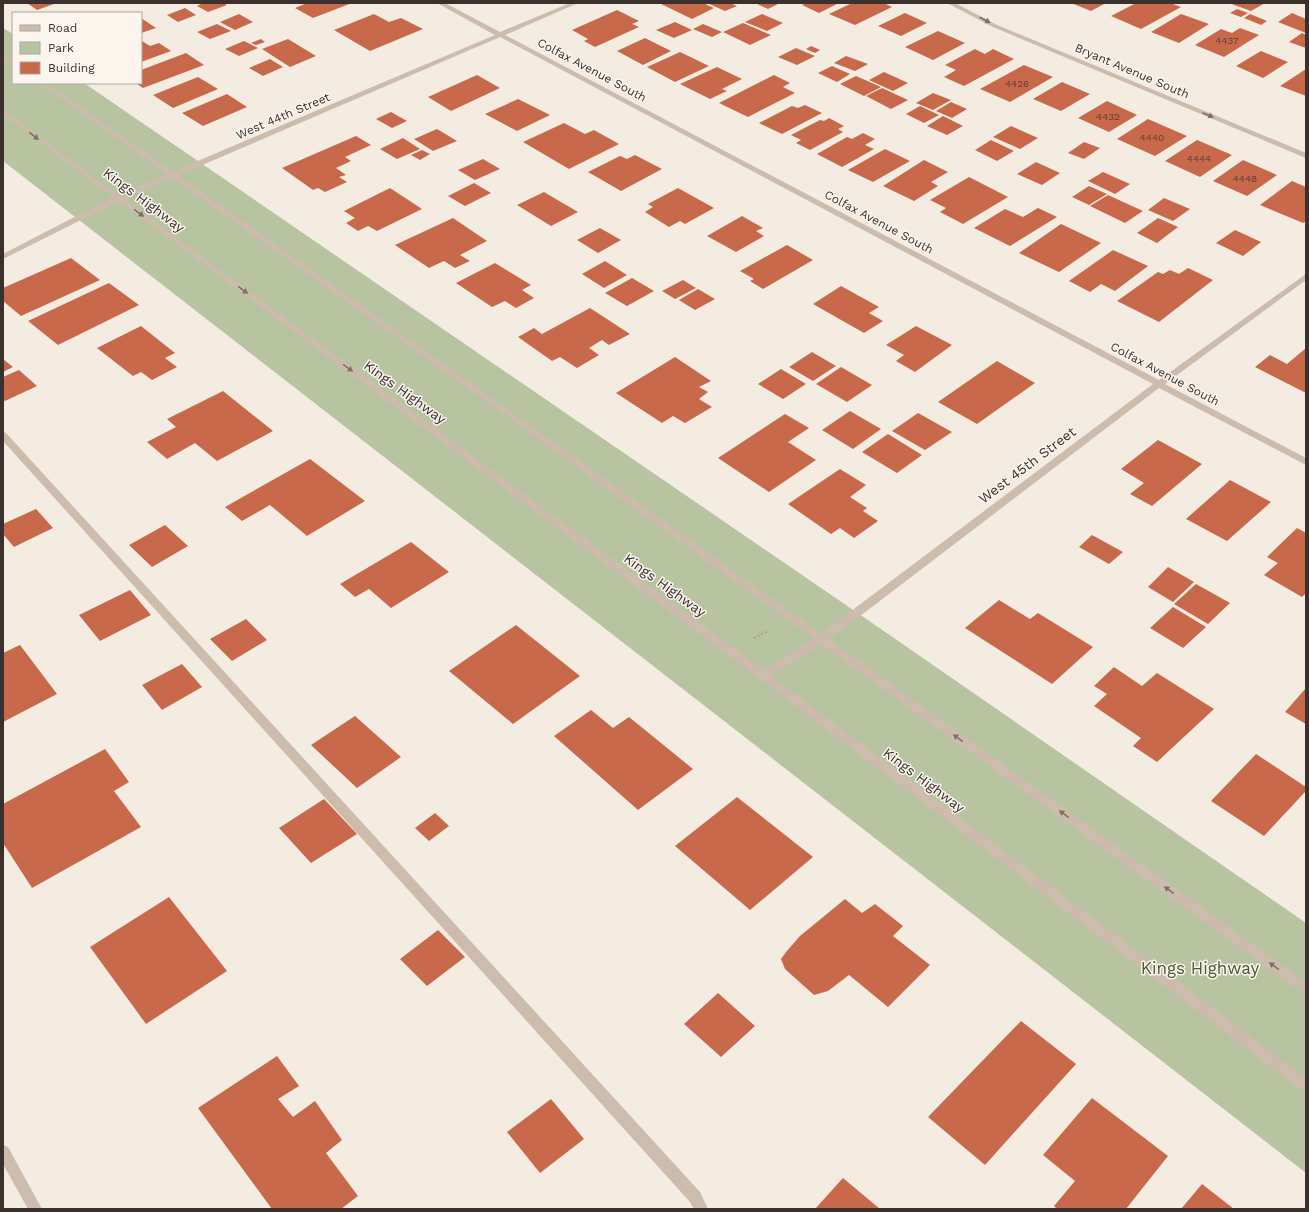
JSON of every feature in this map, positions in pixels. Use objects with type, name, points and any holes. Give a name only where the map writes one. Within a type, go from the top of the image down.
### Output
[{"type":"street","name":"Colfax Avenue South","points":[[440,3],[1306,462]]},
{"type":"street","name":"West 44th Street","points":[[3,257],[118,198],[575,3]]},
{"type":"street","name":"Bryant Avenue South","points":[[950,3],[1002,29],[1306,156]]},
{"type":"street","points":[[3,56],[12,62]]},
{"type":"street","points":[[43,84],[822,639],[1306,989]]},
{"type":"street","name":"Kings Highway","points":[[3,112],[764,676],[1306,1086]]},
{"type":"street","name":"West 45th Street","points":[[764,676],[822,639],[1159,384],[1306,276]]},
{"type":"street","points":[[3,435],[689,1191],[701,1209]]},
{"type":"street","points":[[3,1151],[35,1209]]},
{"type":"green space","name":"Kings Highway","points":[[3,28],[12,33],[12,84],[85,84],[875,625],[1306,923],[1306,1173],[3,161]]},
{"type":"building","points":[[27,3],[57,3],[37,10]]},
{"type":"building","points":[[203,3],[223,3],[227,5],[208,12],[197,6]]},
{"type":"building","points":[[307,3],[352,3],[313,18],[295,8]]},
{"type":"building","points":[[659,3],[703,3],[714,8],[692,19]]},
{"type":"building","points":[[707,3],[730,3],[737,6],[725,11]]},
{"type":"building","points":[[755,3],[780,3],[768,9]]},
{"type":"building","points":[[807,3],[839,3],[819,13],[802,5]]},
{"type":"building","points":[[852,3],[884,3],[892,7],[855,25],[829,14]]},
{"type":"building","points":[[1071,3],[1106,3],[1091,11]]},
{"type":"building","points":[[1136,3],[1170,3],[1181,7],[1141,29],[1111,16]]},
{"type":"building","points":[[1229,3],[1265,3],[1251,11]]},
{"type":"building","points":[[185,8],[196,15],[178,22],[167,15]]},
{"type":"building","points":[[1237,9],[1248,13],[1241,17],[1230,13]]},
{"type":"building","points":[[617,10],[639,21],[632,24],[639,27],[595,47],[584,41],[588,39],[572,30]]},
{"type":"building","points":[[905,13],[927,23],[901,36],[878,26]]},
{"type":"building","points":[[1292,13],[1306,19],[1306,33],[1278,22]]},
{"type":"building","points":[[239,14],[253,22],[235,30],[220,22]]},
{"type":"building","points":[[374,14],[389,22],[401,18],[423,29],[370,51],[334,30]]},
{"type":"building","points":[[762,14],[783,23],[767,31],[745,22]]},
{"type":"building","points":[[1181,14],[1209,24],[1179,43],[1151,32]]},
{"type":"building","points":[[1250,14],[1267,21],[1261,25],[1244,18]]},
{"type":"building","points":[[142,19],[156,28],[142,33]]},
{"type":"building","points":[[675,22],[692,30],[674,38],[656,30]]},
{"type":"building","points":[[743,23],[771,35],[750,45],[723,32]]},
{"type":"building","points":[[217,24],[231,31],[210,39],[197,32]]},
{"type":"building","points":[[703,24],[722,32],[712,37],[693,29]]},
{"type":"building","points":[[1240,28],[1259,35],[1224,57],[1195,45],[1221,29],[1232,33]]},
{"type":"building","points":[[938,31],[965,43],[933,60],[905,47]]},
{"type":"building","points":[[1302,33],[1306,35],[1306,48],[1289,42]]},
{"type":"building","points":[[645,38],[671,51],[643,65],[617,51]]},
{"type":"building","points":[[261,39],[265,42],[256,45],[251,43]]},
{"type":"building","points":[[288,39],[316,56],[290,67],[262,49]]},
{"type":"building","points":[[142,41],[150,46],[159,43],[171,51],[142,62]]},
{"type":"building","points":[[244,41],[258,48],[239,56],[225,49]]},
{"type":"building","points":[[811,46],[820,50],[815,53],[806,49]]},
{"type":"building","points":[[796,48],[815,56],[797,65],[778,57]]},
{"type":"building","points":[[975,49],[985,54],[993,49],[1014,59],[964,86],[944,77],[956,70],[945,65]]},
{"type":"building","points":[[1261,51],[1288,62],[1263,78],[1236,66]]},
{"type":"building","points":[[680,52],[709,66],[675,82],[647,67]]},
{"type":"building","points":[[186,53],[204,65],[143,88],[137,84],[142,84],[142,70]]},
{"type":"building","points":[[846,56],[868,64],[855,71],[834,63]]},
{"type":"building","points":[[270,59],[283,67],[263,76],[249,68]]},
{"type":"building","points":[[1024,65],[1053,77],[1010,102],[980,89]]},
{"type":"building","points":[[832,66],[850,74],[837,82],[818,73]]},
{"type":"building","points":[[717,67],[742,79],[722,89],[727,91],[710,99],[680,84]]},
{"type":"building","points":[[1306,69],[1306,96],[1280,86]]},
{"type":"building","points":[[884,72],[908,83],[893,91],[869,80]]},
{"type":"building","points":[[477,75],[500,88],[451,111],[428,97]]},
{"type":"building","points":[[774,75],[790,83],[783,87],[795,93],[748,117],[719,103]]},
{"type":"building","points":[[856,76],[881,87],[864,96],[840,84]]},
{"type":"building","points":[[198,77],[218,89],[173,108],[153,95]]},
{"type":"building","points":[[1062,82],[1090,94],[1061,111],[1033,99]]},
{"type":"building","points":[[882,88],[908,100],[891,109],[866,96]]},
{"type":"building","points":[[933,93],[951,100],[933,110],[916,103]]},
{"type":"building","points":[[227,94],[247,107],[203,126],[182,113]]},
{"type":"building","points":[[518,99],[550,115],[517,131],[485,114]]},
{"type":"building","points":[[1107,101],[1137,115],[1109,132],[1078,118]]},
{"type":"building","points":[[951,102],[967,109],[952,118],[936,111]]},
{"type":"building","points":[[805,105],[822,113],[782,134],[759,123],[792,106],[798,108]]},
{"type":"building","points":[[920,106],[939,115],[924,123],[906,114]]},
{"type":"building","points":[[391,112],[407,121],[392,128],[376,119]]},
{"type":"building","points":[[943,116],[963,126],[947,135],[927,126]]},
{"type":"building","points":[[829,118],[844,126],[838,129],[843,132],[810,150],[796,143],[801,140],[791,135],[820,120],[824,121]]},
{"type":"building","points":[[1148,119],[1187,136],[1155,156],[1117,139]]},
{"type":"building","points":[[564,123],[585,134],[594,130],[619,144],[569,169],[523,142]]},
{"type":"building","points":[[1011,126],[1038,138],[1020,149],[993,137]]},
{"type":"building","points":[[437,129],[457,141],[433,151],[414,139]]},
{"type":"building","points":[[863,133],[875,139],[865,145],[874,149],[842,167],[817,154],[847,137],[852,139]]},
{"type":"building","points":[[356,136],[371,145],[345,157],[351,161],[336,168],[346,175],[339,177],[347,182],[325,192],[318,188],[313,190],[282,168]]},
{"type":"building","points":[[403,138],[420,149],[397,159],[380,149]]},
{"type":"building","points":[[991,140],[1014,151],[997,161],[975,150]]},
{"type":"building","points":[[1197,140],[1232,155],[1200,177],[1165,161]]},
{"type":"building","points":[[1084,142],[1100,148],[1084,159],[1068,153]]},
{"type":"building","points":[[885,149],[910,161],[873,182],[848,170]]},
{"type":"building","points":[[422,150],[430,154],[420,160],[411,155]]},
{"type":"building","points":[[635,155],[662,169],[621,191],[588,172],[620,156],[627,159]]},
{"type":"building","points":[[483,159],[500,169],[475,180],[458,170]]},
{"type":"building","points":[[924,160],[948,172],[931,182],[938,186],[914,201],[883,186]]},
{"type":"building","points":[[1243,160],[1277,175],[1247,196],[1213,181]]},
{"type":"building","points":[[1036,162],[1060,173],[1042,185],[1017,174]]},
{"type":"building","points":[[1103,172],[1130,184],[1115,194],[1088,181]]},
{"type":"building","points":[[969,177],[1008,197],[963,224],[940,212],[946,208],[930,200]]},
{"type":"building","points":[[1292,181],[1306,187],[1306,221],[1303,223],[1260,205]]},
{"type":"building","points":[[474,183],[491,193],[465,206],[448,196]]},
{"type":"building","points":[[1089,186],[1107,194],[1089,205],[1072,197]]},
{"type":"building","points":[[390,188],[422,209],[377,231],[368,226],[358,231],[346,223],[355,218],[344,211]]},
{"type":"building","points":[[678,188],[714,208],[685,224],[680,221],[669,227],[645,212],[653,207],[648,204]]},
{"type":"building","points":[[544,192],[578,212],[551,226],[517,205]]},
{"type":"building","points":[[1108,195],[1143,211],[1125,223],[1090,206]]},
{"type":"building","points":[[1164,198],[1190,209],[1173,221],[1148,210]]},
{"type":"building","points":[[1038,208],[1057,217],[1010,246],[974,228],[1005,209],[1023,217]]},
{"type":"building","points":[[742,216],[763,228],[756,231],[764,236],[736,252],[707,236]]},
{"type":"building","points":[[453,218],[487,241],[460,255],[470,261],[455,268],[444,261],[429,268],[395,245]]},
{"type":"building","points":[[1158,218],[1178,227],[1157,243],[1137,233]]},
{"type":"building","points":[[1061,224],[1101,243],[1059,272],[1019,253]]},
{"type":"building","points":[[600,228],[621,240],[598,253],[577,240]]},
{"type":"building","points":[[1235,230],[1261,242],[1243,256],[1216,243]]},
{"type":"building","points":[[787,245],[813,260],[763,289],[750,281],[754,279],[740,271]]},
{"type":"building","points":[[1113,250],[1148,266],[1115,291],[1101,284],[1090,292],[1069,281]]},
{"type":"building","points":[[71,258],[100,280],[21,316],[3,301],[3,288]]},
{"type":"building","points":[[605,261],[627,275],[604,288],[582,274]]},
{"type":"building","points":[[495,263],[531,285],[522,290],[534,298],[516,308],[505,301],[492,307],[456,283]]},
{"type":"building","points":[[1188,268],[1213,280],[1159,322],[1117,301],[1158,272],[1163,274],[1170,270],[1179,274]]},
{"type":"building","points":[[632,278],[654,291],[627,306],[605,293]]},
{"type":"building","points":[[683,280],[696,288],[675,299],[662,291]]},
{"type":"building","points":[[109,283],[139,305],[58,345],[28,321]]},
{"type":"building","points":[[841,286],[879,307],[869,313],[883,321],[864,333],[813,304]]},
{"type":"building","points":[[698,289],[715,299],[695,310],[679,300]]},
{"type":"building","points":[[590,308],[630,334],[609,345],[602,340],[589,348],[599,355],[577,368],[560,357],[552,361],[518,337],[534,328],[542,334]]},
{"type":"building","points":[[141,326],[175,353],[165,358],[177,367],[152,380],[141,372],[133,376],[97,348]]},
{"type":"building","points":[[916,326],[952,345],[915,372],[896,361],[904,355],[886,345]]},
{"type":"building","points":[[1306,348],[1306,393],[1255,367],[1270,355],[1287,364]]},
{"type":"building","points":[[812,352],[836,366],[813,381],[789,367]]},
{"type":"building","points":[[675,357],[711,381],[699,387],[708,392],[699,399],[712,407],[685,423],[673,416],[662,423],[616,393]]},
{"type":"building","points":[[3,359],[13,367],[3,372]]},
{"type":"building","points":[[997,361],[1035,383],[977,424],[938,402]]},
{"type":"building","points":[[841,367],[872,385],[847,402],[816,384]]},
{"type":"building","points":[[781,369],[806,384],[783,399],[758,384]]},
{"type":"building","points":[[19,370],[37,386],[5,401],[3,400],[3,377]]},
{"type":"building","points":[[223,391],[273,431],[217,461],[195,443],[167,459],[147,442],[176,427],[167,419]]},
{"type":"building","points":[[850,411],[881,429],[853,449],[822,430]]},
{"type":"building","points":[[918,413],[952,432],[925,450],[892,431]]},
{"type":"building","points":[[785,414],[809,428],[788,442],[816,460],[769,492],[718,458]]},
{"type":"building","points":[[888,434],[922,455],[897,473],[862,452]]},
{"type":"building","points":[[1158,440],[1202,464],[1152,506],[1130,494],[1144,483],[1121,469]]},
{"type":"building","points":[[310,459],[365,501],[307,536],[270,505],[242,521],[225,507]]},
{"type":"building","points":[[840,469],[866,485],[850,497],[867,508],[863,511],[878,521],[854,538],[840,528],[831,534],[788,504]]},
{"type":"building","points":[[1230,480],[1271,502],[1227,541],[1186,519]]},
{"type":"building","points":[[36,509],[53,528],[14,547],[3,534],[3,524]]},
{"type":"building","points":[[165,525],[188,546],[152,567],[129,545]]},
{"type":"building","points":[[1297,528],[1306,533],[1306,593],[1302,597],[1264,575],[1278,563],[1267,557]]},
{"type":"building","points":[[1092,535],[1123,552],[1109,564],[1079,547]]},
{"type":"building","points":[[411,542],[449,572],[391,608],[369,589],[355,597],[340,584]]},
{"type":"building","points":[[1168,567],[1194,582],[1173,602],[1148,587]]},
{"type":"building","points":[[1196,584],[1230,603],[1208,624],[1174,604]]},
{"type":"building","points":[[130,590],[151,615],[100,641],[79,615]]},
{"type":"building","points":[[999,600],[1030,619],[1038,613],[1093,647],[1052,684],[965,628]]},
{"type":"building","points":[[1173,607],[1206,627],[1183,648],[1150,628]]},
{"type":"building","points":[[246,619],[267,640],[232,661],[210,639]]},
{"type":"building","points":[[516,625],[580,676],[513,724],[449,671]]},
{"type":"building","points":[[20,645],[57,694],[3,722],[3,653]]},
{"type":"building","points":[[182,664],[202,687],[162,710],[142,685]]},
{"type":"building","points":[[1114,667],[1142,686],[1157,673],[1214,709],[1157,762],[1133,746],[1141,738],[1094,706],[1107,694],[1094,686]]},
{"type":"building","points":[[1306,688],[1306,724],[1285,712]]},
{"type":"building","points":[[591,710],[613,728],[629,717],[693,769],[638,810],[554,736]]},
{"type":"building","points":[[355,716],[401,757],[357,788],[311,745]]},
{"type":"building","points":[[105,749],[129,782],[114,791],[141,827],[32,888],[3,843],[3,804]]},
{"type":"building","points":[[1256,754],[1306,787],[1306,791],[1264,836],[1211,801]]},
{"type":"building","points":[[737,797],[813,857],[750,910],[675,846]]},
{"type":"building","points":[[324,799],[357,834],[311,863],[279,828]]},
{"type":"building","points":[[435,813],[449,826],[429,841],[415,828]]},
{"type":"building","points":[[169,897],[227,971],[146,1024],[90,947]]},
{"type":"building","points":[[845,899],[862,913],[875,904],[903,926],[893,936],[930,965],[888,1007],[849,975],[828,991],[814,995],[785,969],[781,959],[800,936]]},
{"type":"building","points":[[438,930],[465,957],[427,986],[400,959]]},
{"type":"building","points":[[718,993],[755,1026],[721,1057],[684,1024]]},
{"type":"building","points":[[1021,1021],[1076,1064],[985,1165],[928,1117]]},
{"type":"building","points":[[277,1056],[299,1086],[278,1099],[293,1117],[315,1101],[342,1140],[326,1153],[358,1196],[341,1209],[272,1209],[198,1108]]},
{"type":"building","points":[[1092,1098],[1168,1156],[1126,1209],[1057,1209],[1054,1206],[1075,1181],[1043,1155]]},
{"type":"building","points":[[551,1099],[584,1139],[540,1173],[507,1132]]},
{"type":"building","points":[[843,1178],[880,1209],[815,1209]]},
{"type":"building","points":[[1202,1184],[1234,1209],[1181,1209]]}]
